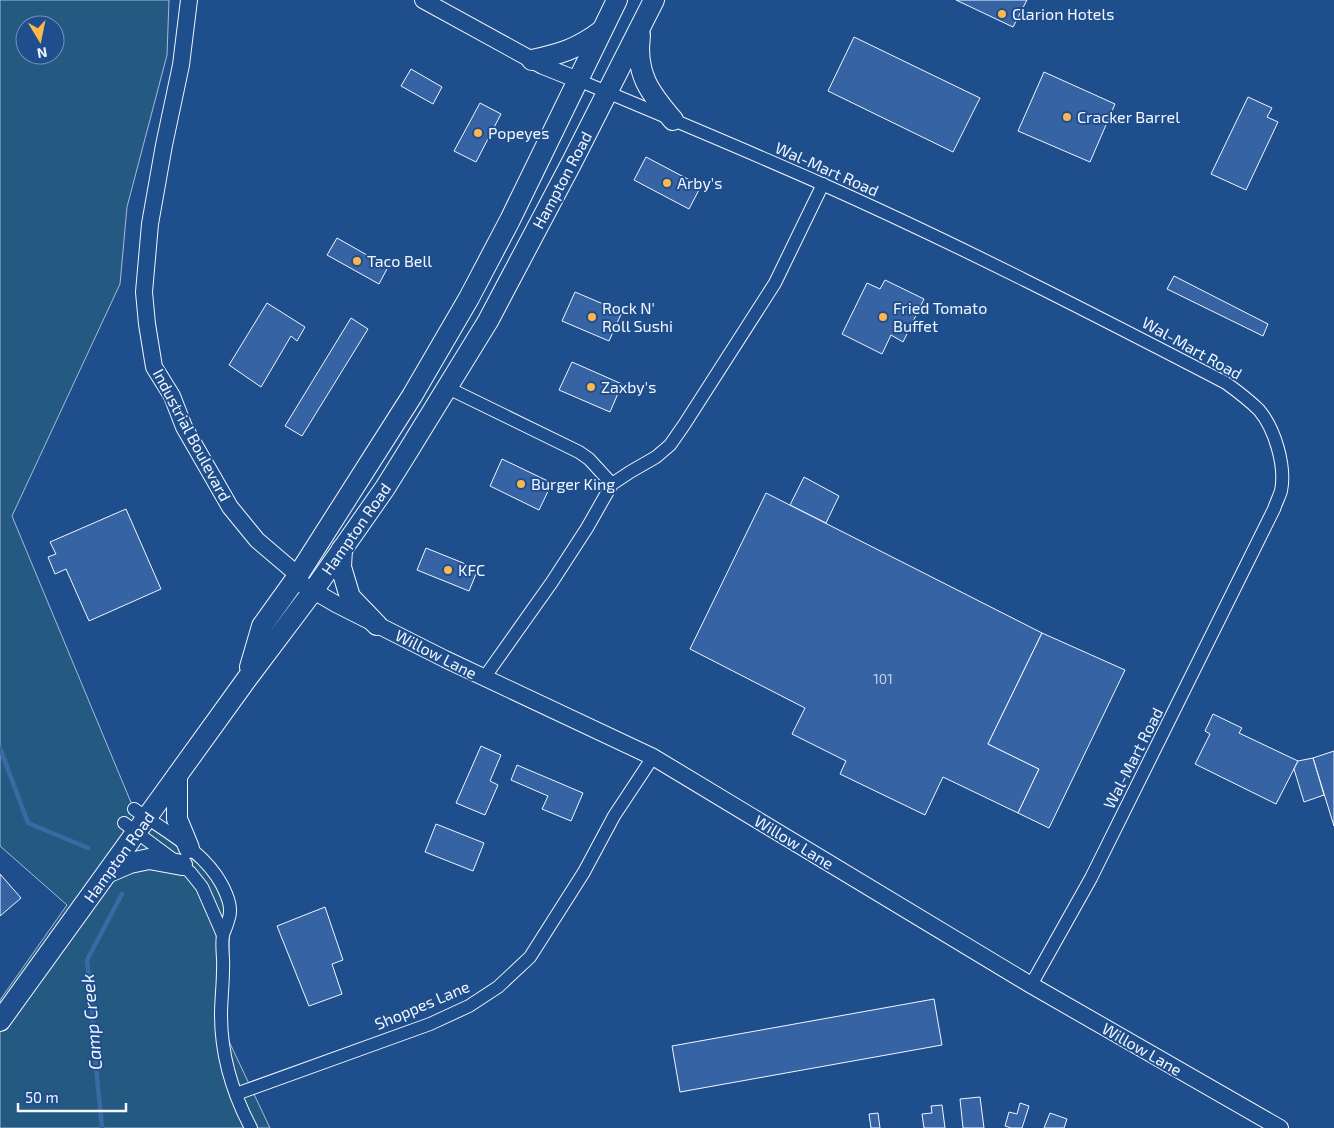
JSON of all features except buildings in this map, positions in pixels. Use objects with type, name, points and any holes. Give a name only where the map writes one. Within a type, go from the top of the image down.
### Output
[{"type":"main road","name":"Hampton Road","points":[[246,680],[262,626],[297,578],[425,376],[464,306],[510,220],[617,0]]},
{"type":"main road","name":"Hampton Road","points":[[0,1021],[109,872],[135,820],[177,776],[385,488],[488,321],[654,0]]},
{"type":"main road","points":[[642,25],[639,46],[640,66],[645,82],[673,120]]},
{"type":"main road","points":[[532,60],[576,48],[602,30]]},
{"type":"main road","points":[[342,549],[341,567],[350,597],[377,625]]},
{"type":"main road","points":[[109,872],[130,863],[149,859],[185,856],[177,818],[177,776]]},
{"type":"street","name":"Industrial Boulevard","points":[[189,0],[181,66],[150,224],[144,292],[154,367],[172,396],[184,427],[230,507],[257,540],[297,578]]},
{"type":"street","points":[[423,0],[532,60],[578,80]]},
{"type":"street","name":"Wal-Mart Road","points":[[578,80],[822,184],[1090,312],[1226,383],[1259,411],[1269,426],[1281,461],[1281,491],[1274,509],[1091,878],[1031,985]]},
{"type":"street","points":[[484,678],[552,582],[587,528],[612,484],[656,457],[670,445],[684,425],[775,283],[822,184]]},
{"type":"street","points":[[448,388],[579,452],[590,459],[612,484]]},
{"type":"street","name":"Willow Lane","points":[[297,578],[336,604],[377,625],[484,678],[653,757],[1031,985],[1280,1128]]},
{"type":"street","name":"Shoppes Lane","points":[[236,1094],[430,1024],[469,1006],[498,987],[530,957],[584,872],[614,816],[653,757]]},
{"type":"street","points":[[135,820],[185,856],[190,872],[202,887],[223,935]]},
{"type":"street","points":[[135,820],[185,856]]},
{"type":"street","points":[[185,856],[196,853],[210,867],[226,894],[230,906],[230,918],[223,935],[222,1040],[236,1094],[251,1128]]},
{"type":"shaded area","points":[[0,0],[169,0],[167,55],[127,207],[120,284],[12,516],[135,812],[231,891],[226,1035],[270,1128],[0,1128],[0,1000],[67,905],[0,846]]},
{"type":"waterway","name":"Camp Creek","points":[[0,748],[28,823],[88,848]]},
{"type":"waterway","name":"Camp Creek","points":[[102,1128],[87,960],[122,894]]},
{"type":"place","name":"Clarion Hotels","points":[[1002,14]]},
{"type":"place","name":"Cracker Barrel","points":[[1067,117]]},
{"type":"place","name":"Popeyes","points":[[478,133]]},
{"type":"place","name":"Arby's","points":[[667,183]]},
{"type":"place","name":"Taco Bell","points":[[357,261]]},
{"type":"place","name":"Rock N' Roll Sushi","points":[[592,317]]},
{"type":"place","name":"Fried Tomato Buffet","points":[[883,317]]},
{"type":"place","name":"Zaxby's","points":[[591,387]]},
{"type":"place","name":"Burger King","points":[[521,484]]},
{"type":"place","name":"KFC","points":[[448,570]]}]
